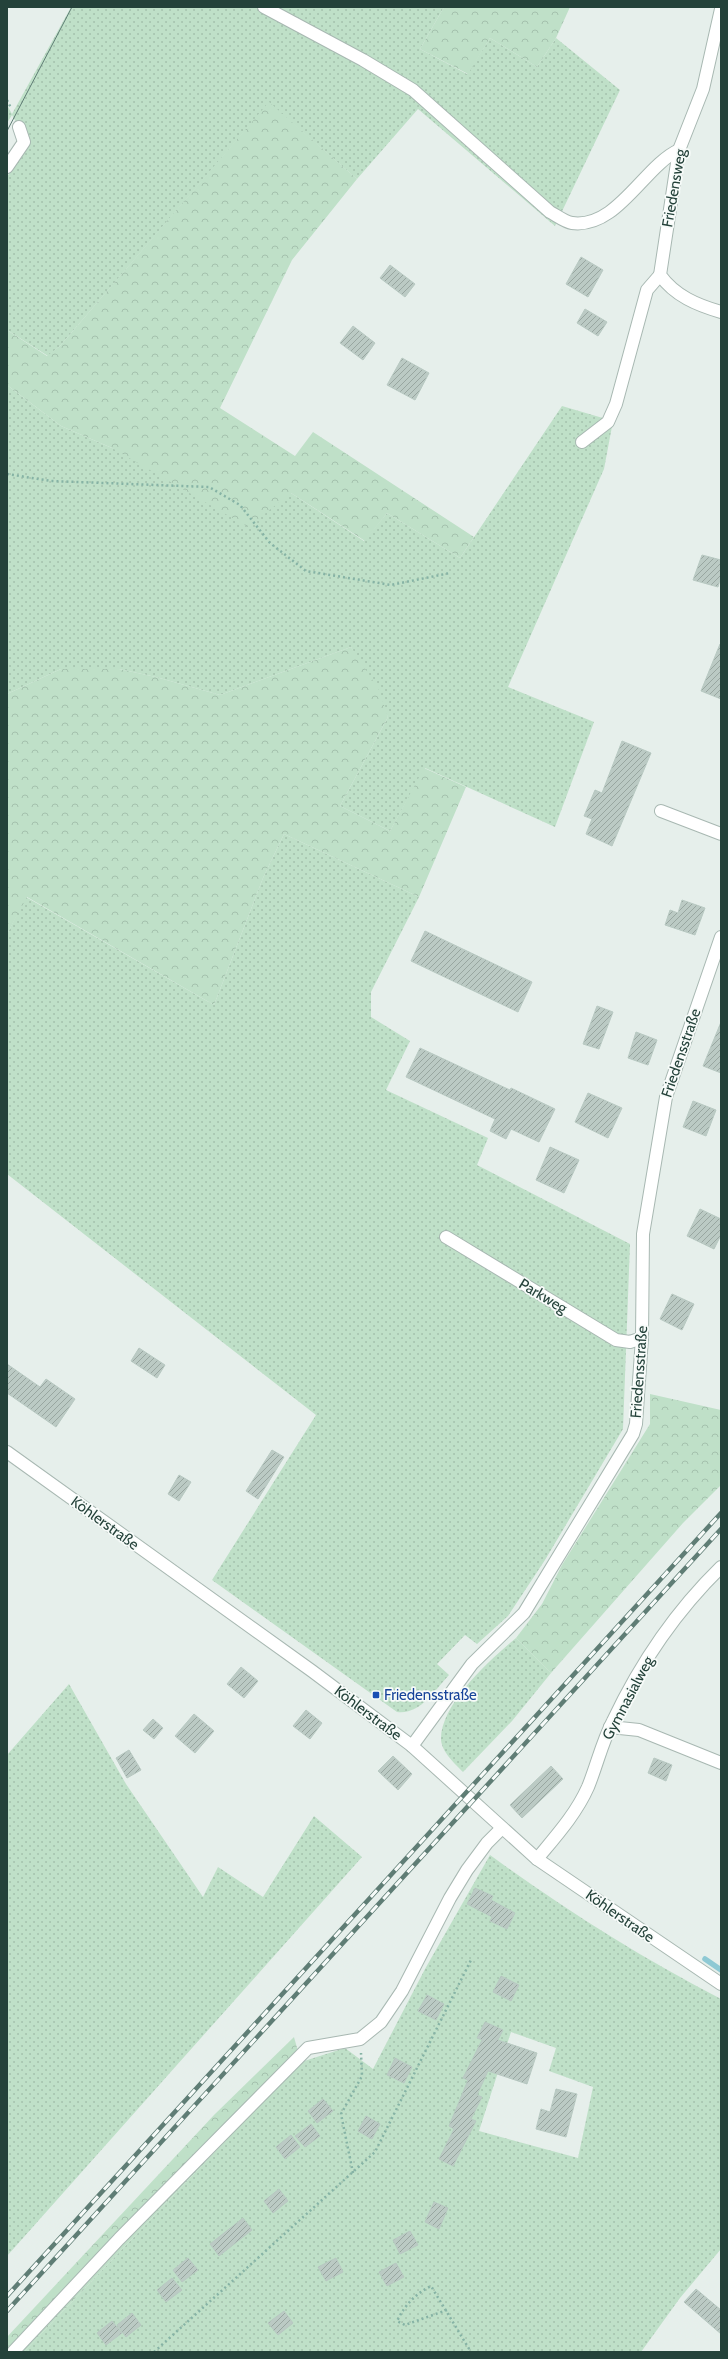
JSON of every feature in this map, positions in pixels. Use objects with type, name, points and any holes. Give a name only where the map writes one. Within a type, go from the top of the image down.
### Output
[{"type":"street","points":[[264,7],[363,60],[413,90],[550,212],[571,223],[587,222],[602,217],[639,185],[671,154],[679,150]]},
{"type":"street","name":"Friedensweg","points":[[660,275],[679,150],[703,89],[721,9]]},
{"type":"street","points":[[7,167],[24,142],[18,127]]},
{"type":"street","points":[[582,442],[608,422],[614,410],[647,290],[660,275],[669,288],[689,301],[721,312]]},
{"type":"street","points":[[662,811],[721,834]]},
{"type":"street","name":"Friedensstraße","points":[[412,1746],[472,1664],[524,1613],[633,1434],[636,1424],[642,1338],[643,1234],[666,1097],[721,937]]},
{"type":"street","name":"Parkweg","points":[[446,1237],[616,1340],[630,1342],[642,1338]]},
{"type":"street","name":"Köhlerstraße","points":[[7,1452],[312,1671],[412,1746],[537,1859],[721,1984]]},
{"type":"street","name":"Gymnasialweg","points":[[537,1859],[568,1822],[578,1806],[588,1787],[610,1727],[638,1674],[667,1629],[702,1586],[721,1567]]},
{"type":"street","points":[[610,1727],[638,1730],[721,1763]]},
{"type":"street","points":[[14,2352],[119,2239],[308,2048],[360,2039],[381,2022],[402,1991],[450,1898],[487,1843],[502,1828]]},
{"type":"path","points":[[7,100],[11,108]]},
{"type":"path","points":[[7,474],[51,481],[209,487],[240,506],[270,543],[306,571],[391,585],[450,573]]},
{"type":"path","points":[[154,2352],[375,2152],[471,1960]]},
{"type":"path","points":[[353,2173],[341,2114],[362,2076],[360,2039]]},
{"type":"path","points":[[447,2310],[405,2325],[397,2321],[403,2310],[419,2292],[431,2286],[447,2310],[471,2352]]},
{"type":"green space","points":[[71,7],[444,7],[420,49],[467,74],[490,38],[537,67],[556,38],[620,90],[555,226],[418,109],[357,179],[269,103],[60,346],[48,356],[7,330],[7,177],[28,143],[12,115],[7,123],[7,105],[12,114]]},
{"type":"green space","points":[[444,7],[570,7],[556,38],[537,67],[490,38],[468,74],[420,49]]},
{"type":"green space","points":[[269,102],[357,179],[292,260],[220,408],[295,456],[313,432],[474,537],[460,558],[387,513],[365,541],[291,493],[248,527],[112,448],[61,426],[7,385],[7,330],[47,356],[60,346]]},
{"type":"green space","points":[[7,385],[61,426],[112,448],[291,493],[364,541],[387,513],[460,558],[562,406],[613,421],[604,469],[508,687],[594,722],[555,827],[425,768],[390,831],[340,806],[388,717],[351,647],[220,695],[156,677],[119,669],[61,669],[7,694]]},
{"type":"green space","points":[[351,647],[379,690],[388,717],[340,806],[390,831],[424,768],[466,787],[419,897],[284,834],[263,878],[214,1005],[27,897],[7,934],[7,694],[61,669],[119,669],[156,677],[220,695]]},
{"type":"green space","points":[[284,834],[419,897],[371,992],[371,1017],[410,1041],[386,1090],[488,1138],[477,1165],[630,1244],[623,1429],[545,1560],[508,1616],[477,1644],[465,1635],[437,1664],[449,1675],[426,1701],[413,1710],[405,1712],[397,1712],[212,1580],[316,1415],[7,1174],[7,934],[26,897],[214,1005],[263,878]]},
{"type":"green space","points":[[650,1394],[721,1410],[721,1485],[683,1523],[551,1673],[516,1638],[542,1604],[562,1565],[650,1424]]},
{"type":"green space","points":[[516,1638],[551,1673],[512,1721],[463,1772],[449,1758],[444,1749],[441,1740],[443,1726],[458,1697],[469,1683]]},
{"type":"green space","points":[[69,1684],[126,1784],[203,1897],[218,1867],[263,1897],[314,1816],[362,1857],[7,2256],[7,1755]]},
{"type":"green space","points":[[490,1855],[603,1932],[721,1999],[721,2249],[680,2298],[641,2352],[24,2352],[301,2062],[345,2048],[373,2069],[425,1969]],"holes":[[[511,2032],[556,2048],[549,2071],[593,2087],[578,2158],[479,2131]]]},
{"type":"green space","points":[[294,2037],[301,2062],[24,2352],[7,2352],[7,2337],[214,2115]]},
{"type":"building","points":[[581,257],[603,270],[588,297],[566,284]]},
{"type":"building","points":[[390,265],[415,284],[405,297],[380,278]]},
{"type":"building","points":[[585,309],[607,322],[598,336],[577,323]]},
{"type":"building","points":[[353,326],[375,343],[363,360],[340,343]]},
{"type":"building","points":[[402,358],[429,373],[415,400],[387,385]]},
{"type":"building","points":[[702,555],[721,560],[721,576],[718,587],[693,580]]},
{"type":"building","points":[[721,644],[721,699],[701,691]]},
{"type":"building","points":[[622,741],[651,753],[612,846],[586,834],[592,819],[584,816],[595,790],[602,793]]},
{"type":"building","points":[[682,900],[705,908],[695,935],[665,925],[670,910],[678,913]]},
{"type":"building","points":[[425,931],[532,982],[518,1012],[411,961]]},
{"type":"building","points":[[597,1006],[613,1012],[599,1049],[583,1044]]},
{"type":"building","points":[[721,1022],[721,1073],[703,1066]]},
{"type":"building","points":[[636,1032],[657,1040],[648,1065],[628,1058]]},
{"type":"building","points":[[420,1048],[510,1090],[511,1088],[555,1109],[539,1142],[511,1129],[506,1139],[490,1131],[495,1119],[406,1077]]},
{"type":"building","points":[[588,1093],[622,1108],[608,1138],[575,1122]]},
{"type":"building","points":[[693,1101],[716,1110],[706,1136],[683,1127]]},
{"type":"building","points":[[550,1147],[579,1160],[564,1193],[536,1180]]},
{"type":"building","points":[[700,1209],[721,1219],[721,1235],[714,1249],[687,1236]]},
{"type":"building","points":[[672,1294],[694,1304],[682,1330],[660,1319]]},
{"type":"building","points":[[139,1348],[165,1365],[157,1378],[131,1361]]},
{"type":"building","points":[[7,1364],[40,1387],[46,1379],[75,1399],[56,1427],[7,1393]]},
{"type":"building","points":[[272,1450],[284,1457],[258,1499],[246,1491]]},
{"type":"building","points":[[179,1475],[191,1482],[179,1501],[168,1494]]},
{"type":"building","points":[[241,1667],[258,1681],[244,1698],[227,1684]]},
{"type":"building","points":[[306,1710],[322,1723],[310,1739],[293,1726]]},
{"type":"building","points":[[194,1714],[214,1731],[195,1753],[175,1736]]},
{"type":"building","points":[[153,1719],[163,1728],[154,1739],[143,1730]]},
{"type":"building","points":[[129,1750],[141,1770],[127,1778],[116,1758]]},
{"type":"building","points":[[393,1756],[412,1774],[398,1790],[378,1771]]},
{"type":"building","points":[[654,1758],[672,1765],[666,1781],[648,1773]]},
{"type":"building","points":[[551,1766],[563,1779],[522,1818],[510,1805]]},
{"type":"building","points":[[475,1888],[493,1896],[491,1900],[515,1913],[507,1929],[490,1921],[492,1917],[467,1904]]},
{"type":"building","points":[[501,1976],[519,1985],[511,2001],[493,1992]]},
{"type":"building","points":[[427,1995],[444,2004],[436,2020],[418,2011]]},
{"type":"building","points":[[485,2022],[503,2030],[498,2040],[537,2053],[527,2084],[488,2071],[477,2095],[482,2097],[471,2119],[476,2121],[453,2166],[439,2159],[454,2129],[449,2126],[468,2080],[463,2078],[482,2040],[477,2038]]},
{"type":"building","points":[[395,2058],[412,2067],[404,2083],[387,2075]]},
{"type":"building","points":[[556,2089],[577,2094],[566,2137],[536,2129],[541,2109],[550,2112]]},
{"type":"building","points":[[323,2099],[333,2111],[317,2123],[308,2111]]},
{"type":"building","points":[[366,2116],[380,2124],[372,2139],[358,2131]]},
{"type":"building","points":[[311,2124],[320,2136],[305,2147],[295,2136]]},
{"type":"building","points":[[291,2135],[300,2147],[285,2159],[276,2147]]},
{"type":"building","points":[[279,2189],[288,2201],[273,2213],[264,2201]]},
{"type":"building","points":[[434,2202],[448,2208],[439,2229],[425,2222]]},
{"type":"building","points":[[243,2218],[252,2230],[219,2256],[210,2244]]},
{"type":"building","points":[[410,2231],[418,2245],[400,2254],[393,2240]]},
{"type":"building","points":[[188,2258],[198,2270],[182,2282],[173,2270]]},
{"type":"building","points":[[336,2258],[343,2272],[326,2281],[318,2267]]},
{"type":"building","points":[[396,2263],[404,2277],[387,2286],[379,2272]]},
{"type":"building","points":[[172,2278],[182,2290],[166,2302],[157,2290]]},
{"type":"building","points":[[696,2289],[721,2310],[721,2334],[684,2302]]},
{"type":"building","points":[[284,2311],[293,2323],[278,2335],[268,2323]]},
{"type":"building","points":[[132,2313],[141,2325],[126,2337],[117,2325]]},
{"type":"building","points":[[112,2321],[122,2333],[106,2345],[97,2333]]},
{"type":"waterway","points":[[705,1959],[721,1970]]},
{"type":"tram line","points":[[7,131],[72,7]]},
{"type":"railway","points":[[7,2296],[721,1513]]},
{"type":"railway","points":[[7,2311],[721,1529]]},
{"type":"place","name":"Friedensstraße","points":[[376,1695]]}]
